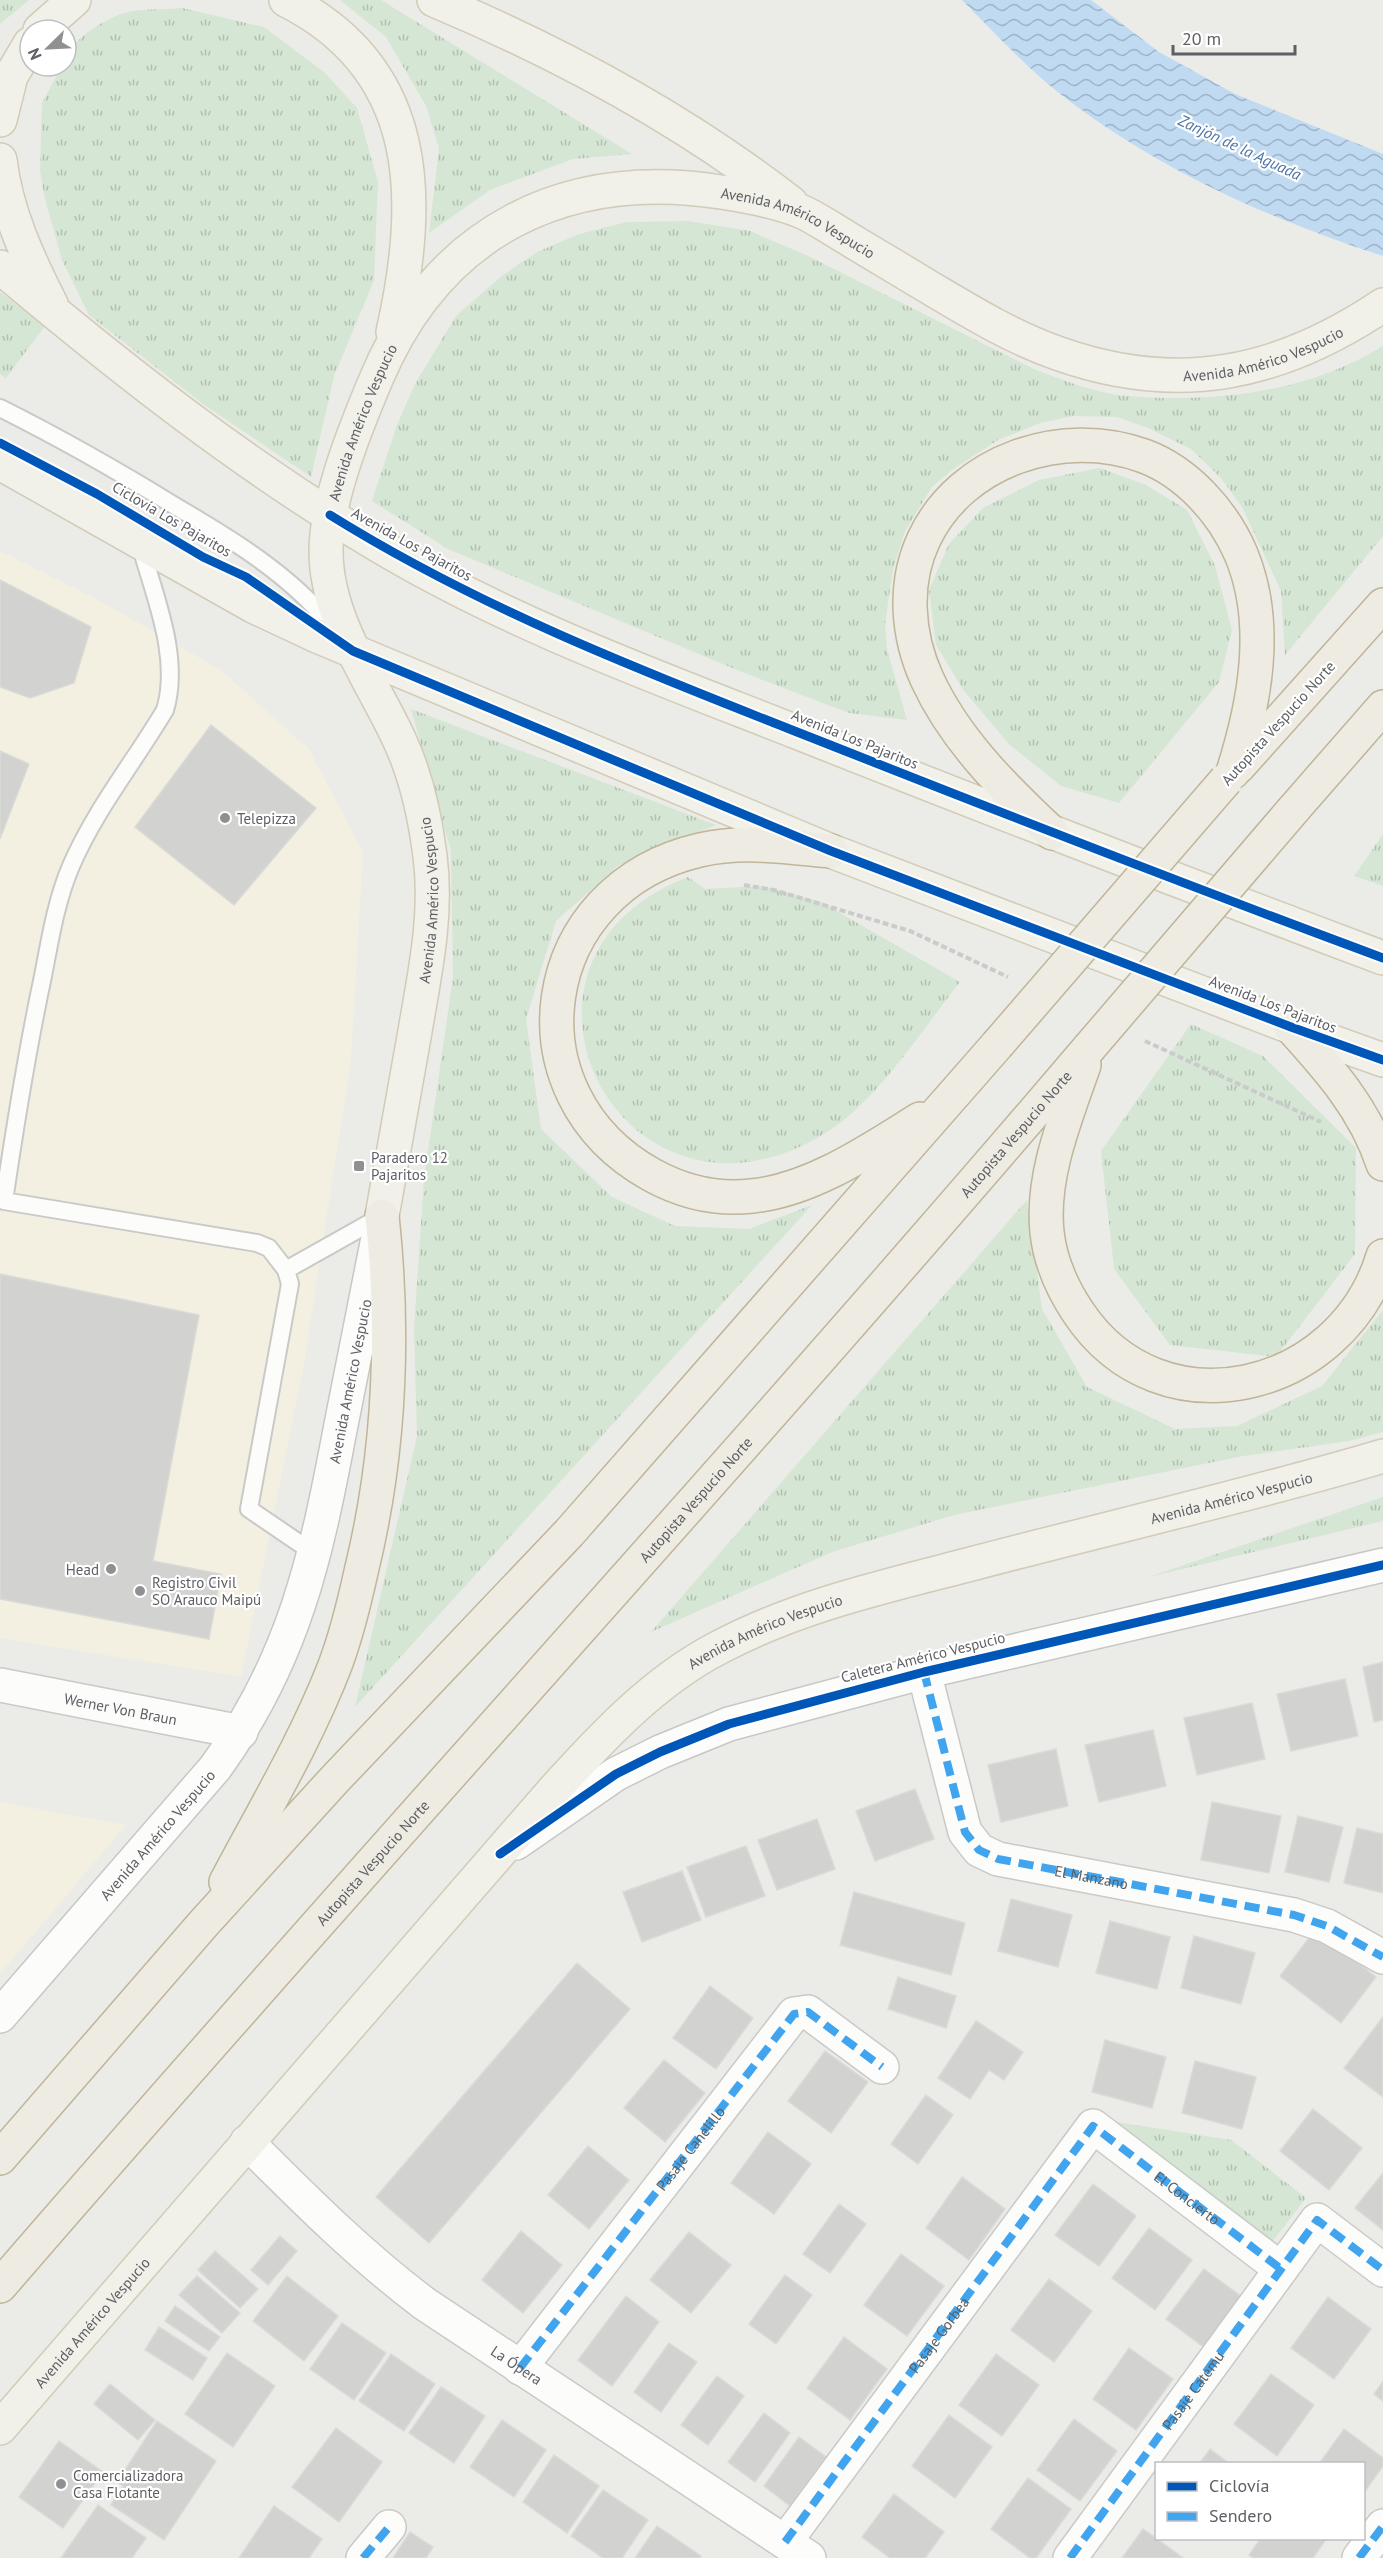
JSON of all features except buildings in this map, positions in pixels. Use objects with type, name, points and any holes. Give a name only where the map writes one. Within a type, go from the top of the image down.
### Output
[{"type":"highway","points":[[1052,833],[998,780],[945,713],[920,660],[909,612],[913,570],[932,523],[949,499],[971,480],[1021,455],[1053,448],[1086,446],[1115,448],[1144,456],[1187,481],[1205,499],[1225,525],[1241,555],[1250,582],[1256,639],[1252,703],[1229,776]]},
{"type":"highway","name":"Autopista Vespucio Norte","points":[[0,2158],[204,1923],[336,1778],[576,1525],[958,1091],[1229,776],[1383,605]]},
{"type":"highway","name":"Autopista Vespucio Norte","points":[[0,2286],[279,1965],[704,1489],[1066,1090],[1089,1047],[1381,710]]},
{"type":"highway","points":[[831,851],[744,844],[698,851],[652,868],[628,881],[607,899],[588,920],[573,945],[562,973],[557,1002],[558,1034],[563,1065],[582,1110],[617,1151],[641,1168],[687,1191],[731,1197],[776,1191],[841,1165],[911,1125],[958,1091]]},
{"type":"highway","points":[[1291,1027],[1362,1113],[1383,1164]]},
{"type":"highway","points":[[1066,1090],[1050,1184],[1047,1224],[1052,1259],[1066,1292],[1085,1323],[1118,1355],[1139,1368],[1180,1383],[1226,1386],[1251,1382],[1291,1368],[1327,1344],[1346,1325],[1362,1304],[1383,1256]]},
{"type":"highway","points":[[204,1923],[318,1706],[334,1667],[354,1601],[380,1487],[389,1391],[389,1300],[382,1216]]},
{"type":"main road","points":[[54,18],[74,0]]},
{"type":"main road","points":[[286,0],[327,26],[368,66],[392,107],[402,135],[409,194],[407,247],[400,300],[389,351]]},
{"type":"main road","points":[[435,0],[528,42],[663,116],[745,167],[801,211]]},
{"type":"main road","points":[[0,120],[11,76],[18,64]]},
{"type":"main road","points":[[0,160],[9,203],[20,237],[56,314]]},
{"type":"main road","name":"Avenida Américo Vespucio","points":[[382,1216],[428,959],[432,905],[431,861],[424,817],[400,742],[353,651],[328,576],[326,554],[330,515],[366,404],[389,351],[409,316],[448,269],[500,229],[529,212],[559,200],[591,191],[625,188],[695,188],[736,194],[801,211],[1012,334],[1056,353],[1103,367],[1141,374],[1179,376],[1217,373],[1270,362],[1310,348],[1348,329],[1383,305]]},
{"type":"main road","name":"Avenida Los Pajaritos","points":[[0,267],[181,414],[330,515],[381,547],[443,580],[579,644],[1052,833],[1383,958]]},
{"type":"main road","name":"Avenida Los Pajaritos","points":[[0,463],[253,606],[353,651],[831,851],[1383,1060]]},
{"type":"main road","name":"Avenida Américo Vespucio","points":[[0,2428],[247,2142],[594,1747],[666,1682],[717,1648],[766,1625],[856,1594],[1383,1456]]},
{"type":"street","name":"Avenida Américo Vespucio","points":[[0,2016],[177,1813],[241,1732],[278,1664],[293,1626],[315,1554],[382,1216]]},
{"type":"street","name":"Caletera Américo Vespucio","points":[[500,1854],[616,1774],[690,1739],[763,1714],[924,1672],[1383,1565]]},
{"type":"street","name":"El Manzano","points":[[924,1672],[965,1832],[979,1850],[998,1859],[1294,1915],[1328,1926],[1383,1957]]},
{"type":"street","name":"Werner Von Braun","points":[[0,1685],[241,1732]]},
{"type":"street","name":"Pasaje Canelillo","points":[[520,2368],[794,2014],[808,2012],[882,2067]]},
{"type":"street","name":"El Concierto","points":[[1093,2126],[1281,2269]]},
{"type":"street","name":"Pasaje Gorbea","points":[[797,2550],[1093,2126]]},
{"type":"street","name":"La Ópera","points":[[247,2142],[329,2224],[389,2277],[520,2368],[797,2550]]},
{"type":"street","name":"Pasaje Catemu","points":[[1070,2558],[1317,2220],[1383,2270]]},
{"type":"street","points":[[1359,2558],[1383,2526]]},
{"type":"street","points":[[363,2558],[389,2527]]},
{"type":"lane","points":[[0,408],[107,464],[262,560],[324,616],[353,651]]},
{"type":"lane","points":[[140,543],[168,653],[170,694],[165,710],[90,828],[70,867],[56,911],[38,1000],[4,1201],[257,1243],[269,1248],[286,1270],[290,1284],[249,1509],[315,1554]]},
{"type":"lane","points":[[286,1270],[382,1216]]},
{"type":"path","points":[[740,885],[774,890],[910,931],[1017,981]]},
{"type":"path","points":[[1135,1036],[1317,1122],[1362,1113]]},
{"type":"shaded area","points":[[0,551],[102,602],[221,670],[309,749],[363,852],[351,1060],[304,1364],[241,1677],[0,1638]]},
{"type":"shaded area","points":[[0,1802],[126,1825],[0,1974]]},
{"type":"green space","points":[[0,0],[29,0],[0,24]]},
{"type":"green space","points":[[340,0],[381,0],[632,154],[573,159],[490,190],[429,233],[439,148],[426,106],[386,37]]},
{"type":"green space","points":[[182,8],[264,27],[325,73],[357,108],[378,182],[374,280],[334,376],[311,477],[203,404],[89,315],[62,260],[45,199],[40,171],[42,103],[56,78],[78,78],[78,41],[104,22],[121,14],[143,10]]},
{"type":"green space","points":[[688,221],[750,231],[806,255],[1034,369],[1102,392],[1126,396],[1193,398],[1259,391],[1323,375],[1383,346],[1383,536],[1285,655],[1281,591],[1242,507],[1221,478],[1191,449],[1148,428],[1117,417],[1074,416],[1040,423],[998,440],[952,470],[932,487],[905,531],[893,569],[885,624],[887,649],[907,720],[849,713],[742,672],[448,549],[372,501],[397,425],[415,384],[456,316],[503,275],[537,252],[579,234],[627,222]]},
{"type":"green space","points":[[0,292],[45,326],[6,378],[0,374]]},
{"type":"green space","points":[[1100,468],[1146,485],[1187,510],[1215,566],[1232,630],[1219,682],[1119,803],[1061,786],[1009,744],[964,691],[936,645],[929,590],[949,544],[983,508],[1039,480]]},
{"type":"green space","points":[[411,709],[716,825],[619,865],[556,921],[526,1019],[541,1129],[612,1197],[675,1226],[749,1229],[812,1205],[355,1707],[417,1436],[414,1329],[424,1179],[453,977],[451,851]]},
{"type":"green space","points":[[1383,834],[1383,886],[1354,876]]},
{"type":"green space","points":[[688,877],[705,889],[762,886],[821,902],[960,982],[880,1085],[844,1120],[824,1134],[751,1161],[687,1157],[635,1128],[599,1083],[582,1027],[589,970],[623,917]]},
{"type":"green space","points":[[1191,1024],[1263,1056],[1356,1148],[1355,1254],[1276,1357],[1170,1345],[1114,1269],[1101,1151]]},
{"type":"green space","points":[[1027,1200],[1042,1309],[1087,1387],[1175,1429],[1237,1426],[1322,1386],[1383,1310],[1383,1432],[1349,1441],[1243,1456],[954,1515],[832,1552],[651,1632]]},
{"type":"green space","points":[[1383,1497],[1383,1521],[1149,1577]]},
{"type":"green space","points":[[1104,2120],[1231,2140],[1306,2198],[1269,2246]]},
{"type":"water","name":"Zanjón de la Aguada","points":[[962,0],[1091,0],[1159,52],[1235,94],[1383,154],[1383,256],[1261,210],[1182,173],[1145,151],[1057,92],[1015,54]]},
{"type":"marked path","points":[[924,1672],[965,1832],[979,1850],[998,1859],[1294,1915],[1327,1926],[1383,1957]]},
{"type":"marked path","points":[[520,2368],[794,2014],[808,2012],[882,2067]]},
{"type":"marked path","points":[[785,2542],[1093,2126],[1281,2269]]},
{"type":"marked path","points":[[1070,2558],[1317,2220],[1383,2270]]},
{"type":"marked path","points":[[1359,2558],[1383,2526]]},
{"type":"marked path","points":[[363,2558],[389,2527]]},
{"type":"cycle path","name":"Ciclovía Los Pajaritos","points":[[0,443],[97,494],[203,557],[246,577],[353,651],[831,851],[1383,1060]]},
{"type":"cycle path","points":[[330,515],[448,582],[632,666],[1030,824],[1383,958]]},
{"type":"cycle path","points":[[500,1854],[616,1774],[660,1752],[729,1724],[924,1672],[1383,1565]]},
{"type":"place","name":"Telepizza","points":[[225,818]]},
{"type":"place","name":"Paradero 12 Pajaritos","points":[[359,1166]]},
{"type":"place","name":"Head","points":[[111,1569]]},
{"type":"place","name":"Registro Civil SO Arauco Maipú","points":[[140,1591]]},
{"type":"place","name":"Comercializadora Casa Flotante","points":[[61,2484]]}]
